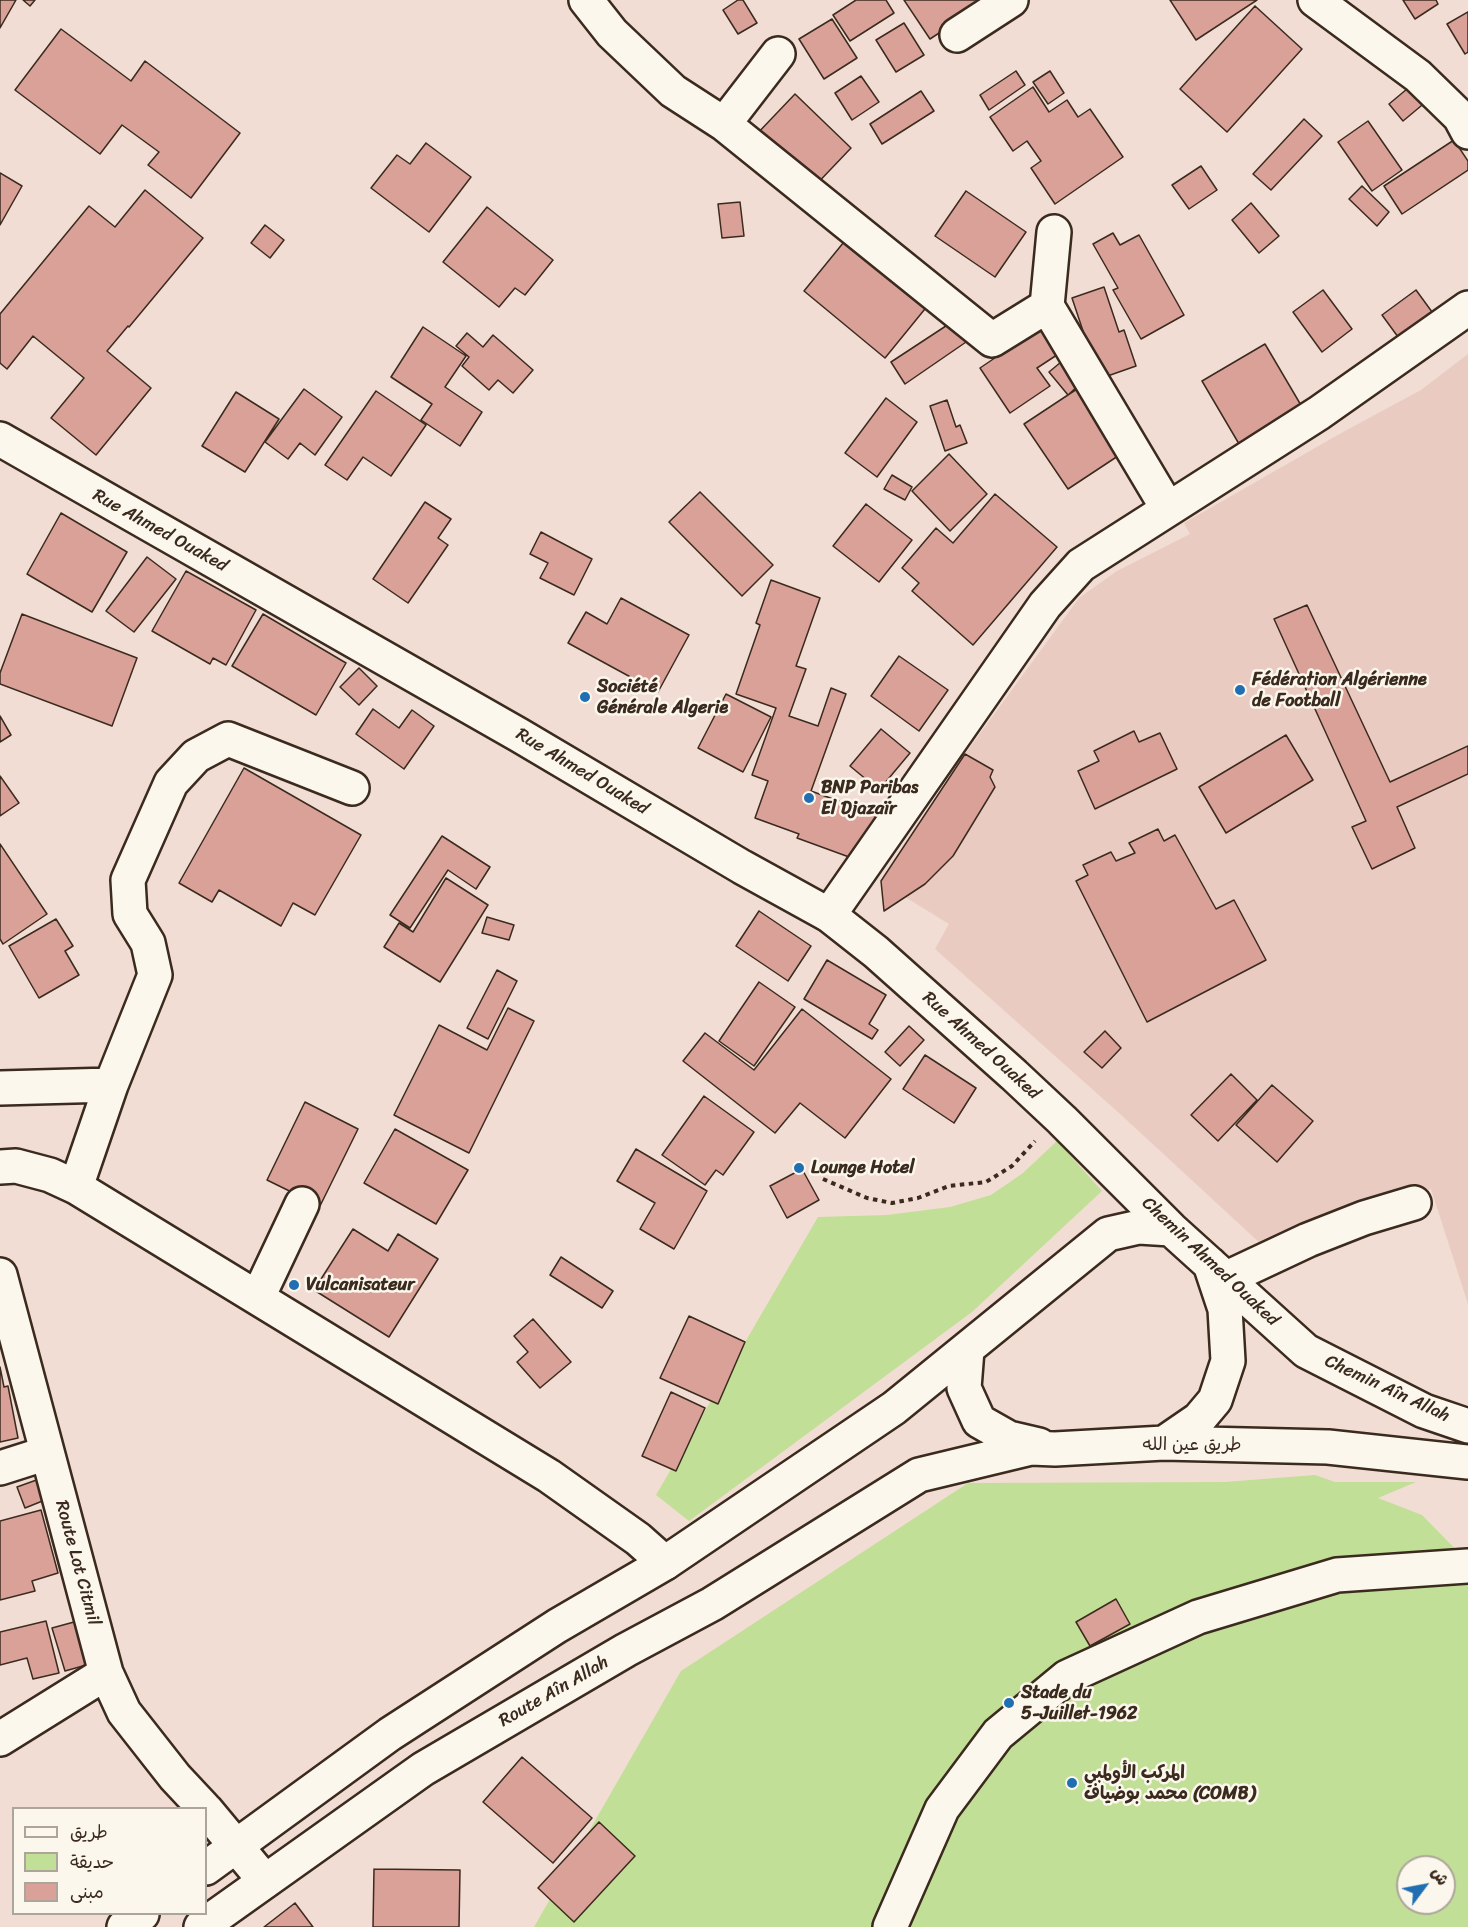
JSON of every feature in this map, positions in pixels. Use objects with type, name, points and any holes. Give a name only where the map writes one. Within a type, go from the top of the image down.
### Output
[{"type":"main road","points":[[586,0],[612,33],[673,91],[724,124],[992,340],[1047,306]]},
{"type":"main road","points":[[957,35],[1011,0]]},
{"type":"main road","points":[[1315,0],[1419,76],[1460,117],[1468,132]]},
{"type":"main road","points":[[724,124],[778,54]]},
{"type":"main road","points":[[1054,232],[1047,306],[1168,509]]},
{"type":"main road","points":[[829,915],[1045,605],[1082,565],[1319,413],[1468,308]]},
{"type":"main road","name":"Rue Ahmed Ouaked","points":[[0,440],[499,723],[742,867],[829,915],[876,951],[1062,1120],[1114,1172]]},
{"type":"main road","points":[[76,1187],[111,1085],[155,975],[148,943],[130,914],[128,880],[171,783],[196,756],[228,739],[352,788]]},
{"type":"main road","points":[[0,1088],[111,1085]]},
{"type":"main road","points":[[0,1167],[15,1166],[38,1172],[76,1187],[549,1476],[638,1539],[665,1563]]},
{"type":"main road","points":[[1108,1234],[1117,1203],[1114,1172]]},
{"type":"main road","name":"Chemin Ahmed Ouaked","points":[[1114,1172],[1171,1229],[1306,1351]]},
{"type":"main road","points":[[1164,1443],[1199,1419],[1215,1400],[1228,1361],[1225,1309],[1218,1270],[1308,1240],[1364,1218],[1414,1203]]},
{"type":"main road","points":[[258,1297],[302,1204]]},
{"type":"main road","points":[[207,1867],[390,1734],[556,1626],[665,1563],[894,1408],[1108,1234],[1139,1227],[1171,1229]]},
{"type":"main road","name":"Route Lot Citmil","points":[[0,1275],[106,1672],[124,1712],[203,1807]]},
{"type":"main road","points":[[967,1350],[964,1388],[979,1421],[1009,1438],[1055,1449]]},
{"type":"main road","name":"Chemin Aîn Allah","points":[[1306,1351],[1424,1411],[1468,1426]]},
{"type":"main road","name":"طريق عين الله","points":[[919,1475],[1030,1448],[1055,1449],[1164,1443],[1328,1447],[1468,1462]]},
{"type":"main road","points":[[0,1468],[47,1453]]},
{"type":"main road","name":"Route Aîn Allah","points":[[201,1927],[423,1769],[626,1650],[712,1604],[919,1475]]},
{"type":"main road","points":[[890,1927],[942,1809],[998,1734],[1067,1677],[1198,1617],[1337,1575],[1468,1566]]},
{"type":"main road","points":[[0,1739],[106,1672]]},
{"type":"main road","name":"Route Lot Citmil","points":[[207,1812],[265,1881]]},
{"type":"main road","points":[[124,1927],[141,1915]]},
{"type":"path","points":[[823,1179],[867,1198],[892,1203],[918,1198],[949,1186],[986,1182],[1012,1166],[1030,1145],[1062,1120]]},
{"type":"shaded area","name":"Fédération Algérienne de Football","points":[[1468,354],[1468,1304],[1431,1189],[1262,1245],[1119,1113],[935,949],[949,924],[905,897],[884,911],[881,881],[965,754],[1079,598],[1117,571],[1190,534],[1184,523],[1421,390]]},
{"type":"green space","points":[[1057,1141],[1102,1191],[972,1312],[689,1521],[656,1495],[818,1217],[887,1215],[950,1207],[991,1195],[1023,1173]]},
{"type":"green space","name":"المركب الأولمبي محمد بوضياف (COMB)","points":[[1315,1475],[1335,1482],[1416,1482],[1378,1498],[1422,1515],[1468,1562],[1468,1927],[534,1927],[681,1671],[968,1483],[1225,1482]]},
{"type":"building","points":[[0,0],[16,0],[0,28]]},
{"type":"building","points":[[23,0],[35,0],[30,6]]},
{"type":"building","points":[[738,0],[743,0],[757,23],[738,34],[723,10]]},
{"type":"building","points":[[856,0],[886,0],[894,13],[850,41],[833,15]]},
{"type":"building","points":[[904,0],[989,0],[930,39]]},
{"type":"building","points":[[1170,0],[1257,0],[1196,40]]},
{"type":"building","points":[[1403,0],[1436,0],[1438,4],[1415,19]]},
{"type":"building","points":[[1255,6],[1302,49],[1227,132],[1180,89]]},
{"type":"building","points":[[1468,12],[1468,52],[1465,54],[1447,24]]},
{"type":"building","points":[[832,19],[857,58],[824,79],[799,39]]},
{"type":"building","points":[[904,23],[924,55],[896,72],[876,40]]},
{"type":"building","points":[[61,29],[131,81],[145,61],[240,133],[191,198],[148,165],[159,152],[122,125],[100,154],[15,90]]},
{"type":"building","points":[[1016,71],[1025,85],[989,110],[980,95]]},
{"type":"building","points":[[1050,71],[1064,93],[1048,104],[1033,82]]},
{"type":"building","points":[[861,76],[879,102],[852,120],[835,93]]},
{"type":"building","points":[[1419,79],[1433,96],[1403,121],[1389,104]]},
{"type":"building","points":[[1033,87],[1049,112],[1067,100],[1078,117],[1090,109],[1123,157],[1055,204],[1031,168],[1041,161],[1027,141],[1013,151],[990,117]]},
{"type":"building","points":[[921,91],[934,111],[882,144],[870,124]]},
{"type":"building","points":[[795,94],[851,148],[810,191],[754,137]]},
{"type":"building","points":[[1304,119],[1322,136],[1271,190],[1253,174]]},
{"type":"building","points":[[1368,121],[1402,170],[1372,191],[1338,142]]},
{"type":"building","points":[[1454,140],[1468,161],[1468,170],[1402,214],[1384,186]]},
{"type":"building","points":[[426,143],[471,177],[429,232],[371,188],[397,155],[410,164]]},
{"type":"building","points":[[1201,166],[1217,190],[1189,209],[1172,185]]},
{"type":"building","points":[[0,173],[22,186],[0,225]]},
{"type":"building","points":[[1362,186],[1389,212],[1377,226],[1349,199]]},
{"type":"building","points":[[145,190],[203,238],[107,351],[151,388],[96,455],[51,418],[84,378],[33,336],[7,369],[0,363],[0,314],[89,206],[115,227]]},
{"type":"building","points":[[966,191],[1026,232],[995,277],[935,236]]},
{"type":"building","points":[[740,202],[744,236],[722,238],[718,204]]},
{"type":"building","points":[[1251,203],[1279,236],[1259,253],[1232,220]]},
{"type":"building","points":[[487,207],[553,260],[525,295],[515,288],[499,307],[443,262]]},
{"type":"building","points":[[265,225],[284,240],[270,258],[251,243]]},
{"type":"building","points":[[1113,233],[1120,245],[1139,235],[1184,315],[1141,339],[1113,290],[1118,288],[1093,244]]},
{"type":"building","points":[[848,237],[929,304],[885,358],[804,291]]},
{"type":"building","points":[[1104,287],[1119,332],[1124,330],[1136,366],[1099,379],[1072,298]]},
{"type":"building","points":[[1323,290],[1352,329],[1322,352],[1293,312]]},
{"type":"building","points":[[1416,290],[1435,316],[1401,341],[1382,315]]},
{"type":"building","points":[[955,320],[969,340],[905,384],[891,362]]},
{"type":"building","points":[[1045,324],[1063,351],[1037,368],[1050,386],[1010,413],[980,368]]},
{"type":"building","points":[[423,327],[466,356],[445,387],[482,412],[460,446],[421,420],[432,404],[391,377]]},
{"type":"building","points":[[467,333],[483,347],[493,335],[533,370],[513,393],[498,380],[489,390],[462,366],[469,357],[456,346]]},
{"type":"building","points":[[1265,344],[1305,412],[1242,449],[1202,381]]},
{"type":"building","points":[[1061,362],[1080,384],[1068,395],[1049,372]]},
{"type":"building","points":[[304,389],[342,417],[315,455],[300,443],[288,459],[265,442]]},
{"type":"building","points":[[1077,389],[1121,454],[1068,489],[1024,424]]},
{"type":"building","points":[[376,391],[426,425],[391,476],[363,457],[347,480],[325,465]]},
{"type":"building","points":[[236,392],[279,419],[245,472],[202,446]]},
{"type":"building","points":[[886,398],[917,422],[877,477],[845,453]]},
{"type":"building","points":[[947,400],[956,427],[960,425],[967,443],[945,451],[930,406]]},
{"type":"building","points":[[949,454],[987,494],[950,531],[912,491]]},
{"type":"building","points":[[892,475],[912,487],[905,500],[884,489]]},
{"type":"building","points":[[700,492],[773,565],[742,596],[669,522]]},
{"type":"building","points":[[995,494],[1057,547],[973,645],[912,591],[919,583],[902,568],[936,528],[953,543]]},
{"type":"building","points":[[425,502],[451,519],[438,538],[448,545],[408,603],[373,579]]},
{"type":"building","points":[[866,504],[912,540],[879,582],[833,546]]},
{"type":"building","points":[[61,513],[127,552],[92,612],[27,574]]},
{"type":"building","points":[[541,532],[592,559],[574,595],[540,578],[548,563],[530,554]]},
{"type":"building","points":[[147,557],[176,579],[134,632],[106,611]]},
{"type":"building","points":[[186,571],[256,610],[226,665],[213,658],[210,664],[152,631]]},
{"type":"building","points":[[771,580],[820,598],[796,666],[806,669],[789,716],[818,726],[831,688],[846,694],[811,791],[877,815],[860,861],[797,838],[799,834],[755,818],[768,781],[752,775],[776,708],[736,694],[760,625],[756,623]]},
{"type":"building","points":[[621,598],[689,635],[658,692],[568,643],[586,612],[607,624]]},
{"type":"building","points":[[1307,605],[1390,782],[1468,746],[1468,774],[1397,807],[1415,848],[1372,869],[1352,827],[1366,821],[1274,619]]},
{"type":"building","points":[[22,614],[137,658],[112,726],[0,684],[0,673]]},
{"type":"building","points":[[263,614],[346,663],[316,715],[232,666]]},
{"type":"building","points":[[899,656],[948,690],[919,731],[871,696]]},
{"type":"building","points":[[359,668],[377,686],[359,705],[340,687]]},
{"type":"building","points":[[726,694],[771,717],[743,772],[698,748]]},
{"type":"building","points":[[373,709],[399,728],[412,710],[434,726],[404,769],[356,734]]},
{"type":"building","points":[[0,716],[11,735],[0,742]]},
{"type":"building","points":[[881,729],[910,753],[879,790],[850,766]]},
{"type":"building","points":[[1134,731],[1139,742],[1160,733],[1177,769],[1095,809],[1078,771],[1099,761],[1094,751]]},
{"type":"building","points":[[1286,735],[1313,780],[1226,833],[1199,787]]},
{"type":"building","points":[[965,754],[993,770],[990,777],[995,787],[953,856],[925,884],[884,911],[881,881]]},
{"type":"building","points":[[244,768],[361,835],[315,915],[293,903],[281,926],[219,890],[212,902],[179,883]]},
{"type":"building","points":[[0,776],[19,803],[0,816]]},
{"type":"building","points":[[1158,829],[1164,841],[1175,835],[1216,909],[1234,900],[1266,960],[1147,1022],[1076,881],[1088,875],[1083,865],[1111,852],[1116,861],[1135,853],[1129,843]]},
{"type":"building","points":[[442,836],[490,867],[476,889],[448,870],[410,928],[390,915]]},
{"type":"building","points":[[0,844],[47,914],[3,944],[0,939]]},
{"type":"building","points":[[446,878],[488,905],[440,982],[384,947],[399,923],[413,932]]},
{"type":"building","points":[[759,911],[811,946],[788,981],[736,946]]},
{"type":"building","points":[[487,917],[514,925],[509,940],[482,933]]},
{"type":"building","points":[[56,919],[73,946],[65,951],[79,975],[39,998],[9,946]]},
{"type":"building","points":[[827,960],[886,995],[869,1024],[878,1030],[872,1039],[804,999]]},
{"type":"building","points":[[497,970],[517,981],[488,1039],[467,1028]]},
{"type":"building","points":[[759,982],[795,1007],[754,1066],[719,1041]]},
{"type":"building","points":[[508,1008],[534,1021],[469,1153],[394,1115],[439,1025],[487,1050]]},
{"type":"building","points":[[802,1009],[891,1079],[845,1138],[800,1103],[775,1133],[683,1061],[705,1033],[754,1070]]},
{"type":"building","points":[[909,1026],[924,1040],[900,1066],[885,1052]]},
{"type":"building","points":[[1105,1031],[1121,1048],[1102,1068],[1084,1052]]},
{"type":"building","points":[[925,1055],[976,1088],[954,1123],[903,1089]]},
{"type":"building","points":[[1231,1074],[1257,1100],[1218,1141],[1191,1115]]},
{"type":"building","points":[[1272,1085],[1313,1121],[1277,1162],[1236,1125]]},
{"type":"building","points":[[704,1096],[754,1132],[723,1175],[716,1170],[705,1185],[662,1155]]},
{"type":"building","points":[[305,1102],[358,1129],[320,1206],[267,1180]]},
{"type":"building","points":[[395,1129],[468,1170],[436,1224],[364,1183]]},
{"type":"building","points":[[636,1149],[707,1191],[674,1249],[640,1229],[655,1203],[617,1181]]},
{"type":"building","points":[[802,1169],[819,1200],[787,1218],[770,1186]]},
{"type":"building","points":[[353,1229],[388,1251],[398,1234],[438,1259],[389,1337],[314,1290]]},
{"type":"building","points":[[561,1257],[613,1291],[602,1308],[550,1275]]},
{"type":"building","points":[[689,1316],[745,1342],[718,1404],[660,1378]]},
{"type":"building","points":[[533,1319],[571,1362],[540,1388],[517,1362],[528,1352],[514,1336]]},
{"type":"building","points":[[0,1367],[4,1387],[8,1386],[18,1438],[0,1442]]},
{"type":"building","points":[[671,1392],[705,1408],[676,1471],[642,1456]]},
{"type":"building","points":[[42,1478],[50,1498],[25,1508],[17,1487]]},
{"type":"building","points":[[41,1510],[58,1573],[32,1581],[35,1591],[0,1600],[0,1521]]},
{"type":"building","points":[[1116,1599],[1130,1624],[1090,1646],[1076,1622]]},
{"type":"building","points":[[85,1619],[97,1662],[65,1671],[52,1628]]},
{"type":"building","points":[[46,1621],[59,1673],[33,1679],[27,1658],[0,1665],[0,1632]]},
{"type":"building","points":[[522,1757],[592,1818],[553,1863],[483,1802]]},
{"type":"building","points":[[599,1822],[635,1856],[574,1922],[538,1888]]},
{"type":"building","points":[[374,1869],[460,1870],[459,1927],[373,1927]]},
{"type":"building","points":[[295,1903],[313,1927],[264,1927]]},
{"type":"place","name":"Fédération Algérienne de Football","points":[[1240,690]]},
{"type":"place","name":"Société Générale Algerie","points":[[585,697]]},
{"type":"place","name":"BNP Paribas El Djazaïr","points":[[809,798]]},
{"type":"place","name":"Lounge Hotel","points":[[799,1168]]},
{"type":"place","name":"Vulcanisateur","points":[[294,1285]]},
{"type":"place","name":"Stade du 5-Juillet-1962","points":[[1009,1703]]},
{"type":"place","name":"المركب الأولمبي محمد بوضياف (COMB)","points":[[1072,1783]]}]
